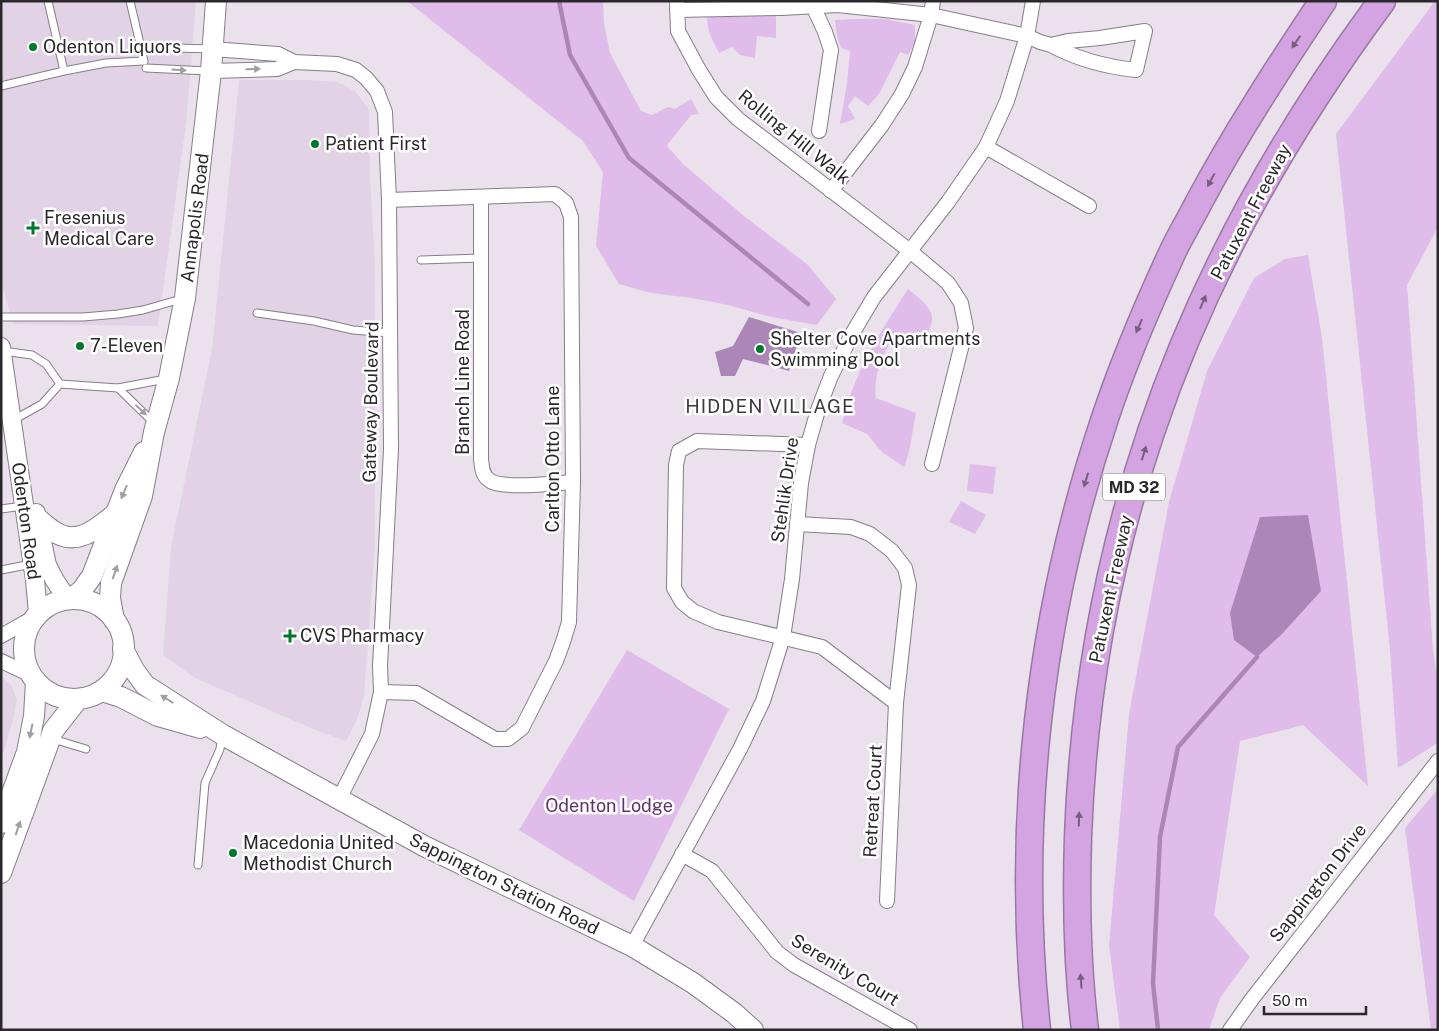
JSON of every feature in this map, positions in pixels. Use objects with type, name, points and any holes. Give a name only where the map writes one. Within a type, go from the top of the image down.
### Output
[{"type":"highway","name":"MD 32","points":[[1037,1030],[1031,956],[1029,885],[1032,794],[1038,718],[1052,627],[1064,566],[1082,494],[1105,418],[1136,335],[1174,248],[1223,157],[1276,70],[1323,1]]},
{"type":"highway","name":"Patuxent Freeway","points":[[1085,1030],[1079,950],[1077,879],[1080,797],[1086,721],[1111,574],[1128,506],[1157,415],[1180,355],[1217,271],[1262,184],[1312,103],[1382,1]]},
{"type":"main road","name":"Annapolis Road","points":[[114,620],[110,598],[111,583],[142,496],[155,429],[169,378],[186,298],[211,72],[216,1]]},
{"type":"main road","name":"Annapolis Road","points":[[70,598],[82,590],[92,576],[125,490],[155,429]]},
{"type":"main road","points":[[30,512],[53,531],[72,538],[95,531],[115,514]]},
{"type":"main road","points":[[70,598],[90,601],[109,613],[114,620],[119,626],[123,641],[123,657],[119,670],[112,682],[102,691],[78,699],[62,698],[46,691],[34,679],[27,668],[23,651],[25,634],[35,616],[49,604],[70,598]]},
{"type":"main road","name":"Sappington Station Road","points":[[123,649],[134,670],[146,684],[223,734],[424,846],[632,946],[693,983],[734,1013],[753,1030]]},
{"type":"main road","points":[[1,824],[9,793],[27,752],[34,716],[34,679]]},
{"type":"main road","name":"Sappington Station Road","points":[[102,691],[120,697],[158,716],[223,734]]},
{"type":"main road","points":[[1,874],[53,731],[78,699]]},
{"type":"street","name":"Stehlik Drive","points":[[632,946],[740,748],[762,701],[783,637],[808,445],[818,410],[831,376],[852,334],[874,297],[948,202],[986,147],[1007,101],[1027,36],[1033,1]]},
{"type":"street","points":[[677,6],[781,8],[813,4],[932,8],[1027,36],[1052,45],[1070,55],[1118,68],[1136,70],[1145,31],[1068,41],[1052,45]]},
{"type":"street","points":[[813,4],[831,50],[819,131]]},
{"type":"street","name":"Rolling Hill Walk","points":[[677,6],[678,31],[716,97],[738,120],[948,282],[961,303],[966,328],[932,464]]},
{"type":"street","points":[[831,191],[882,126],[902,94],[915,67],[932,8]]},
{"type":"street","name":"Gateway Boulevard","points":[[212,49],[278,54],[294,62],[336,64],[356,70],[366,78],[376,92],[385,112],[389,200],[391,449],[381,692],[372,734],[339,799]]},
{"type":"street","name":"Gateway Boulevard","points":[[211,72],[277,69],[294,62]]},
{"type":"street","points":[[986,147],[1089,206]]},
{"type":"street","name":"Carlton Otto Lane","points":[[381,692],[416,693],[495,739],[508,739],[522,728],[556,661],[569,622],[573,482],[572,217],[566,203],[555,194],[389,200]]},
{"type":"street","name":"Branch Line Road","points":[[481,197],[481,459],[483,474],[489,481],[504,486],[573,482]]},
{"type":"street","name":"Odenton Road","points":[[1,347],[12,426],[25,452],[35,616]]},
{"type":"street","points":[[808,445],[697,441],[679,451],[676,464],[674,588],[682,602],[693,611],[718,622],[822,647],[896,703]]},
{"type":"street","name":"Odenton Road","points":[[30,512],[47,565],[54,579],[70,598]]},
{"type":"street","name":"Retreat Court","points":[[797,524],[851,527],[870,534],[892,550],[904,568],[909,585],[896,703],[886,900]]},
{"type":"street","points":[[1,636],[35,616]]},
{"type":"street","points":[[1,661],[34,679]]},
{"type":"street","name":"Sappington Drive","points":[[1230,1030],[1252,999],[1438,761]]},
{"type":"street","name":"Serenity Court","points":[[682,854],[712,871],[783,957],[910,1030]]},
{"type":"lane","points":[[48,1],[64,71]]},
{"type":"lane","points":[[1,86],[106,63],[144,61],[130,1]]},
{"type":"lane","points":[[141,47],[212,49]]},
{"type":"lane","points":[[146,68],[211,72]]},
{"type":"lane","points":[[421,260],[481,258]]},
{"type":"lane","points":[[1,317],[83,317],[118,314],[143,310],[186,298]]},
{"type":"lane","points":[[257,313],[314,321],[353,330],[391,333]]},
{"type":"lane","points":[[2,351],[32,355],[46,364],[60,384]]},
{"type":"lane","points":[[60,384],[118,388],[169,378]]},
{"type":"lane","points":[[12,426],[42,404],[60,384]]},
{"type":"lane","points":[[118,388],[155,429]]},
{"type":"lane","points":[[1,509],[30,512]]},
{"type":"lane","points":[[1,570],[32,564]]},
{"type":"lane","points":[[198,865],[205,783],[220,750],[223,734]]},
{"type":"lane","points":[[50,738],[86,749]]},
{"type":"shaded area","points":[[1,1],[196,1],[186,124],[158,326],[13,324],[1,281]]},
{"type":"shaded area","points":[[239,80],[337,82],[355,91],[369,110],[370,178],[375,264],[375,545],[364,696],[357,720],[346,741],[318,731],[195,678],[163,655],[171,547],[212,349]]},
{"type":"shaded area","name":"Shelter Cove Apartments Swimming Pool","points":[[749,317],[801,333],[789,371],[743,359],[735,376],[721,376],[715,352],[733,346]]},
{"type":"shaded area","points":[[1308,515],[1321,591],[1281,635],[1257,657],[1234,640],[1230,613],[1260,517]]},
{"type":"shaded area","points":[[1,676],[11,685],[17,699],[14,716],[1,757]]},
{"type":"green space","points":[[407,1],[603,1],[604,24],[610,53],[641,111],[652,115],[668,107],[675,109],[691,99],[699,114],[691,115],[667,146],[684,165],[744,216],[808,265],[836,299],[817,325],[771,317],[728,305],[692,298],[651,293],[619,284],[596,246],[603,172],[583,141]]},
{"type":"green space","points":[[1435,1],[1438,1],[1438,227],[1407,285],[1433,650],[1438,683],[1438,743],[1398,768],[1390,650],[1336,134]]},
{"type":"green space","points":[[747,13],[776,15],[776,38],[757,36],[755,58],[740,55],[732,47],[719,53],[709,30],[708,14]]},
{"type":"green space","points":[[886,19],[915,25],[915,42],[908,55],[900,52],[879,94],[868,106],[855,96],[848,106],[855,119],[840,124],[850,51],[841,48],[835,20]]},
{"type":"green space","points":[[1308,255],[1322,338],[1368,786],[1303,725],[1240,741],[1214,915],[1250,957],[1220,998],[1209,1030],[1120,1030],[1109,946],[1129,714],[1169,502],[1207,371],[1254,278],[1285,259]]},
{"type":"green space","points":[[908,289],[930,310],[932,322],[930,330],[924,338],[894,335],[877,373],[875,389],[876,398],[916,413],[910,447],[904,467],[882,452],[867,434],[842,423],[853,387],[869,353]]},
{"type":"green space","points":[[970,464],[996,467],[993,494],[967,491]]},
{"type":"green space","points":[[961,501],[986,515],[975,534],[949,522]]},
{"type":"green space","name":"Odenton Lodge","points":[[627,650],[729,709],[634,901],[519,830]]},
{"type":"green space","points":[[1438,789],[1438,1030],[1431,1030],[1405,828]]},
{"type":"waterway","points":[[559,1],[570,55],[629,158],[808,304]]},
{"type":"waterway","points":[[1158,1030],[1153,983],[1160,837],[1178,747],[1257,657]]},
{"type":"place","name":"Odenton Liquors","points":[[33,47]]},
{"type":"place","name":"Patient First","points":[[315,144]]},
{"type":"place","name":"Fresenius Medical Care","points":[[33,228]]},
{"type":"place","name":"7-Eleven","points":[[80,346]]},
{"type":"place","name":"Shelter Cove Apartments Swimming Pool","points":[[760,349]]},
{"type":"place","name":"CVS Pharmacy","points":[[290,636]]},
{"type":"place","name":"Macedonia United Methodist Church","points":[[233,853]]},
{"type":"district","name":"HIDDEN VILLAGE","points":[[770,406]]}]
